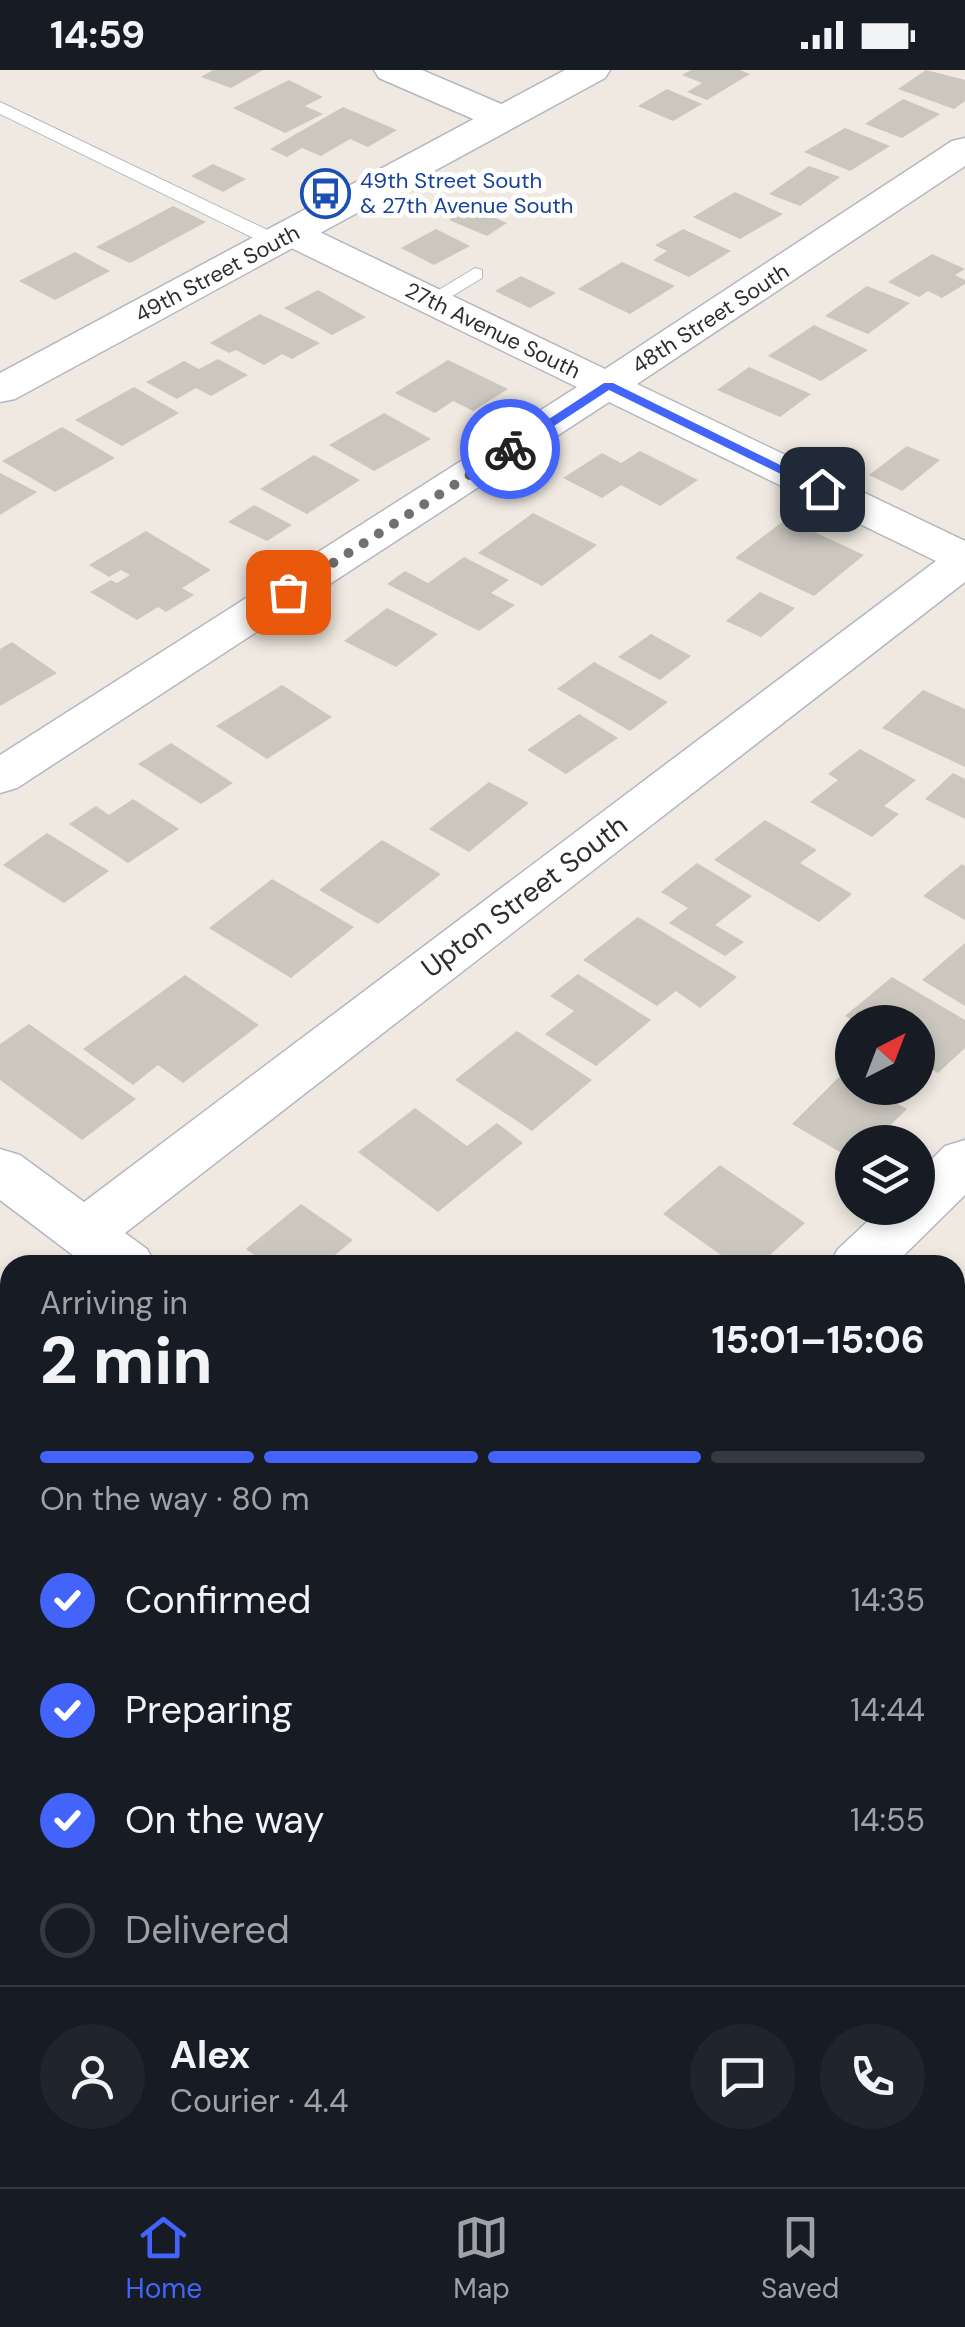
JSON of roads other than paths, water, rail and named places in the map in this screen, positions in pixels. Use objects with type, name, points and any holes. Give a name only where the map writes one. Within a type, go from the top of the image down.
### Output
[{"type":"street","points":[[392,70],[500,117]]},
{"type":"street","name":"49th Street South","points":[[8,377],[283,237],[592,70]]},
{"type":"street","name":"48th Street South","points":[[0,777],[608,385],[965,149]]},
{"type":"street","name":"27th Avenue South","points":[[283,237],[432,300],[965,559]]},
{"type":"street","name":"Upton Street South","points":[[105,1249],[965,559]]},
{"type":"street","points":[[935,1190],[965,1161]]},
{"type":"street","points":[[0,1170],[105,1249]]},
{"type":"street","points":[[868,1255],[899,1225]]},
{"type":"lane","points":[[0,107],[283,237]]},
{"type":"lane","points":[[432,300],[475,274]]},
{"type":"place","name":"49th Street South & 27th Avenue South","points":[[325,193]]}]
